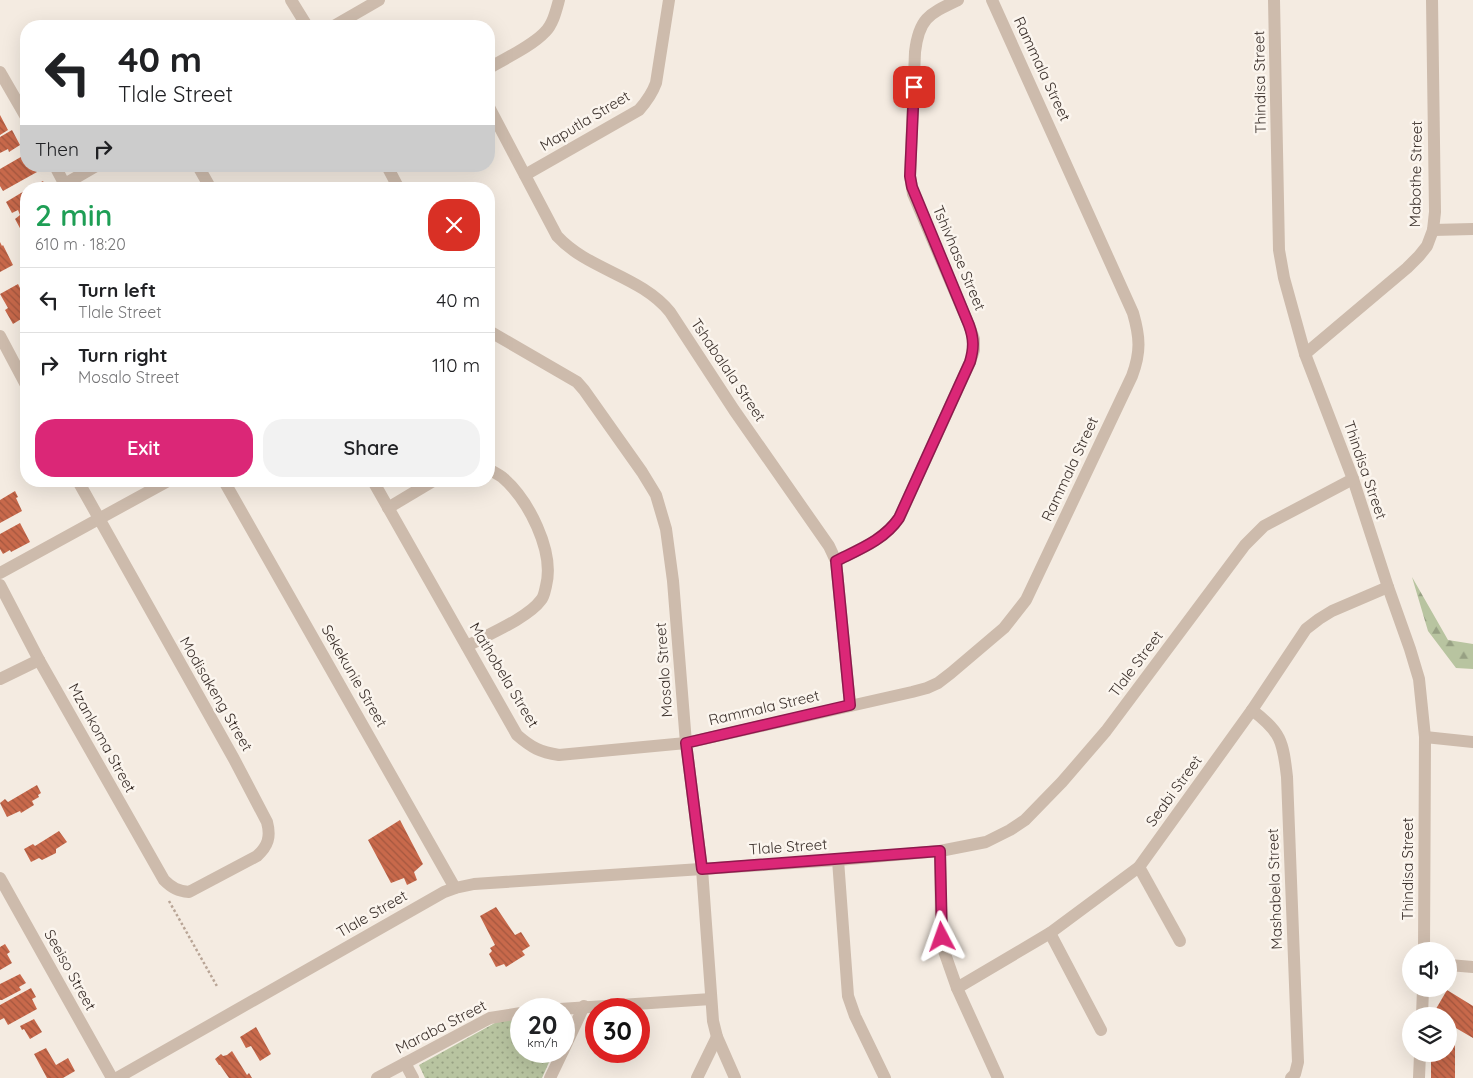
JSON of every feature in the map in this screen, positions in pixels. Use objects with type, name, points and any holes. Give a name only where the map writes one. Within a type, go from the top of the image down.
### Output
[{"type":"street","points":[[291,0],[303,20]]},
{"type":"street","points":[[344,20],[379,0]]},
{"type":"street","points":[[495,64],[546,32],[554,18],[559,0]]},
{"type":"street","name":"Maputla Street","points":[[525,175],[639,110],[652,95],[656,83],[669,0]]},
{"type":"street","name":"Tshivhase Street","points":[[836,561],[880,538],[891,529],[899,518],[974,350],[974,339],[969,325],[913,194],[910,176],[915,52],[918,34],[933,12],[958,0]]},
{"type":"street","name":"Rammala Street","points":[[686,743],[927,688],[938,683],[959,666],[1012,619],[1026,600],[1138,362],[1140,351],[1138,331],[1133,313],[992,0]]},
{"type":"street","name":"Thindisa Street","points":[[1274,0],[1279,250],[1284,278],[1306,354],[1353,479],[1410,649],[1418,679],[1425,737],[1424,942]]},
{"type":"street","name":"Mabothe Street","points":[[1306,354],[1407,268],[1427,246],[1433,230],[1435,212],[1432,0]]},
{"type":"street","points":[[0,72],[20,107]]},
{"type":"street","name":"Tshabalala Street","points":[[495,118],[551,227],[564,244],[575,252],[650,292],[661,301],[734,410],[816,526],[836,561],[850,705]]},
{"type":"street","points":[[72,182],[87,172]]},
{"type":"street","points":[[1433,230],[1473,229]]},
{"type":"street","name":"Mosalo Street","points":[[495,334],[577,382],[628,451],[656,495],[666,529],[672,571],[686,743],[702,869],[713,1021],[717,1037],[736,1078]]},
{"type":"street","points":[[0,336],[20,374]]},
{"type":"street","points":[[467,646],[525,615],[542,600],[548,580],[548,555],[538,528],[519,496],[502,476],[495,473]]},
{"type":"street","name":"Tlale Street","points":[[117,1078],[444,892],[455,888],[474,884],[838,860],[940,851],[986,842],[1025,820],[1062,782],[1106,731],[1245,545],[1256,533],[1264,526],[1353,479]]},
{"type":"street","name":"Modisakeng Street","points":[[81,487],[234,758],[270,831],[264,850],[257,856],[189,892],[179,891],[168,885]]},
{"type":"street","points":[[0,573],[157,487]]},
{"type":"street","name":"Sekekunie Street","points":[[227,487],[455,888]]},
{"type":"street","name":"Mathobela Street","points":[[376,487],[517,735],[529,746],[542,752],[559,755],[686,743]]},
{"type":"street","points":[[388,508],[423,487]]},
{"type":"street","name":"Mzankoma Street","points":[[0,585],[39,660],[168,885]]},
{"type":"street","name":"Seabi Street","points":[[956,988],[1050,933],[1139,867],[1252,710],[1306,630],[1332,611],[1388,587]]},
{"type":"street","points":[[0,679],[39,660]]},
{"type":"street","name":"Mashabela Street","points":[[1252,710],[1270,723],[1281,739],[1287,777],[1298,1062],[1292,1078]]},
{"type":"street","points":[[1425,737],[1473,742]]},
{"type":"street","points":[[940,851],[941,923],[944,951],[956,988],[998,1078]]},
{"type":"street","points":[[838,860],[848,996],[855,1016],[885,1078]]},
{"type":"street","points":[[1139,867],[1180,941]]},
{"type":"street","name":"Seeiso Street","points":[[0,878],[112,1078]]},
{"type":"street","points":[[1050,933],[1101,1030]]},
{"type":"street","points":[[1457,966],[1473,967]]},
{"type":"street","points":[[575,1007],[710,999]]},
{"type":"street","points":[[575,1025],[584,1006]]},
{"type":"street","name":"Maraba Street","points":[[377,1078],[490,1018],[510,1015]]},
{"type":"street","points":[[697,1078],[717,1037]]},
{"type":"street","points":[[1419,1078],[1420,1062]]},
{"type":"street","points":[[405,1063],[413,1078]]},
{"type":"street","points":[[550,1078],[557,1063]]},
{"type":"path","points":[[168,885],[168,899],[218,988]]},
{"type":"green space","points":[[1412,577],[1448,640],[1473,644],[1473,669],[1456,668],[1428,631]]},
{"type":"green space","points":[[502,1019],[510,1019],[510,1063],[549,1063],[542,1078],[425,1078],[419,1065]]},
{"type":"building","points":[[0,115],[8,130],[0,135]]},
{"type":"building","points":[[12,130],[20,145],[9,152],[8,149],[0,153],[0,137]]},
{"type":"building","points":[[20,157],[20,172],[37,172],[3,191],[0,186],[0,169]]},
{"type":"building","points":[[20,194],[20,215],[18,210],[12,213],[6,202]]},
{"type":"building","points":[[20,215],[20,228],[15,219]]},
{"type":"building","points":[[0,242],[13,265],[0,272]]},
{"type":"building","points":[[18,284],[20,288],[20,320],[13,324],[5,310],[8,308],[0,294]]},
{"type":"building","points":[[15,491],[22,511],[0,523],[0,500]]},
{"type":"building","points":[[20,523],[30,542],[3,554],[0,549],[0,534]]},
{"type":"building","points":[[37,785],[41,793],[38,795],[39,797],[32,801],[34,805],[21,813],[20,811],[7,817],[0,803],[5,799],[8,802]]},
{"type":"building","points":[[400,820],[423,864],[414,872],[417,880],[407,885],[404,878],[391,883],[368,840]]},
{"type":"building","points":[[59,831],[67,842],[56,849],[56,853],[42,860],[39,858],[31,862],[24,849],[33,844],[35,846]]},
{"type":"building","points":[[496,907],[515,935],[521,932],[530,946],[522,951],[525,955],[506,967],[504,964],[496,967],[489,954],[492,951],[490,948],[495,945],[480,916]]},
{"type":"building","points":[[5,944],[10,952],[7,954],[12,963],[0,970],[0,947]]},
{"type":"building","points":[[20,974],[26,983],[19,987],[21,990],[0,1000],[0,984]]},
{"type":"building","points":[[31,988],[36,997],[32,999],[37,1009],[8,1025],[4,1018],[0,1020],[0,1005]]},
{"type":"building","points":[[1457,996],[1473,1006],[1473,1038],[1457,1029],[1457,1007],[1437,1007],[1443,997]]},
{"type":"building","points":[[34,1019],[42,1032],[30,1039],[20,1026]]},
{"type":"building","points":[[256,1027],[271,1054],[260,1061],[251,1046],[246,1048],[240,1037]]},
{"type":"building","points":[[46,1048],[56,1065],[68,1058],[75,1071],[63,1078],[47,1078],[34,1054]]},
{"type":"building","points":[[232,1051],[247,1075],[249,1073],[252,1078],[229,1078],[215,1059],[221,1054],[223,1056],[227,1055]]},
{"type":"building","points":[[1431,1062],[1455,1062],[1455,1078],[1431,1078]]},
{"type":"route","points":[[914,87],[910,176],[913,194],[974,339],[974,350],[970,362],[899,518],[891,529],[880,538],[836,561],[850,705],[686,743],[702,869],[940,851],[942,937]]}]
